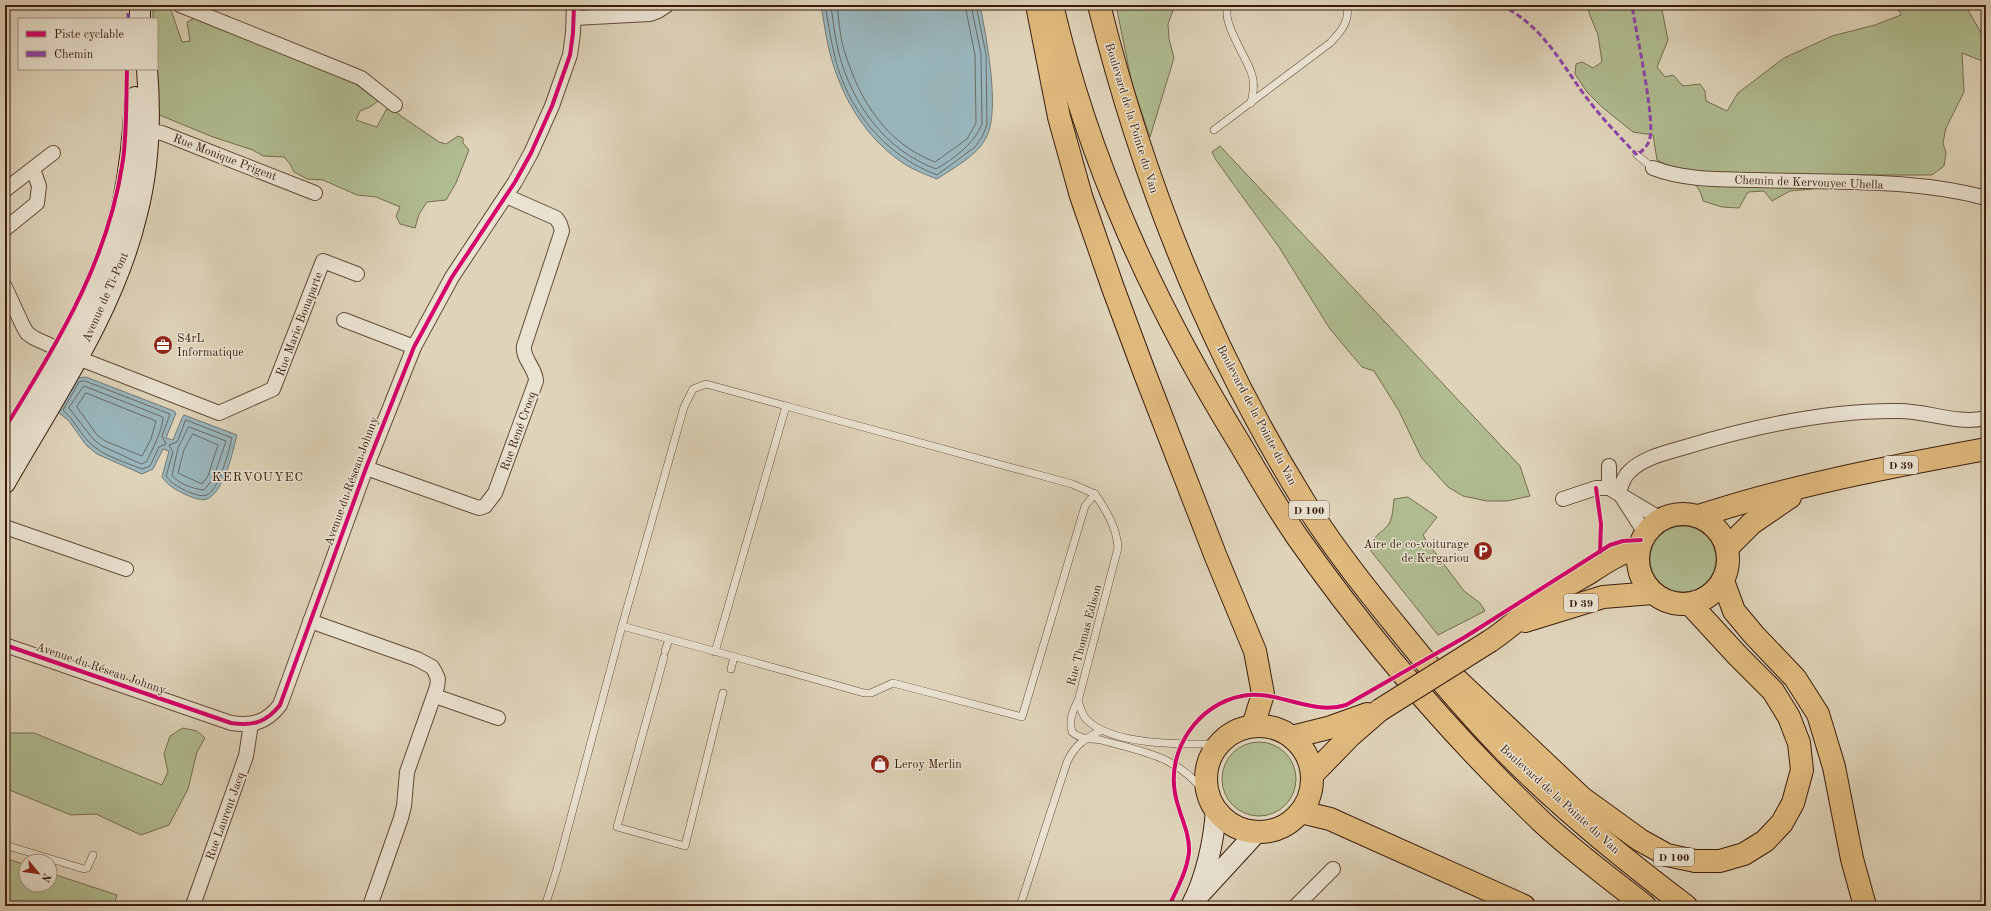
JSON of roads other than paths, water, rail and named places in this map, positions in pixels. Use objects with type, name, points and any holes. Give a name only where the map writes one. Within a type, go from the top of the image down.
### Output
[{"type":"main road","points":[[1038,5],[1059,117],[1081,196],[1145,374],[1216,557],[1255,652],[1263,694],[1253,726]]},
{"type":"main road","name":"Boulevard de la Pointe du Van","points":[[1052,5],[1067,61],[1094,147],[1128,236],[1146,276],[1191,363],[1274,501],[1297,536],[1366,629],[1430,706],[1544,824],[1645,906]]},
{"type":"main road","name":"Boulevard de la Pointe du Van","points":[[1099,5],[1110,50],[1147,173],[1185,268],[1230,370],[1305,503],[1332,544],[1443,684],[1528,774],[1598,837],[1686,906]]},
{"type":"main road","name":"D 39","points":[[1699,516],[1794,487],[1816,484],[1880,468],[1986,449]]},
{"type":"main road","name":"D 39","points":[[1727,548],[1752,523],[1765,513],[1799,492],[1816,484]]},
{"type":"main road","points":[[1686,513],[1699,516],[1717,529],[1723,538],[1727,548],[1727,570],[1723,580],[1714,592],[1703,600],[1690,604],[1670,602],[1652,593],[1640,574],[1637,562],[1642,541],[1661,519],[1673,514],[1686,513]]},
{"type":"main road","name":"D 39","points":[[1312,774],[1350,736],[1380,710],[1490,642],[1512,626],[1534,606],[1612,558],[1628,551],[1642,541]]},
{"type":"main road","points":[[1723,580],[1734,611],[1754,635],[1795,678],[1818,714],[1834,767],[1852,858],[1865,906]]},
{"type":"main road","name":"D 39","points":[[1512,626],[1603,597],[1652,593]]},
{"type":"main road","name":"D 100","points":[[1383,610],[1582,798],[1640,840],[1667,855],[1695,861],[1720,861],[1744,854],[1765,841],[1782,823],[1793,803],[1802,770],[1799,742],[1789,717],[1773,691],[1690,604]]},
{"type":"main road","name":"D 39","points":[[1292,737],[1328,728],[1380,710]]},
{"type":"main road","points":[[1253,726],[1267,726],[1280,730],[1292,737],[1302,748],[1309,760],[1312,774],[1312,788],[1307,802],[1301,812],[1287,824],[1273,830],[1257,832],[1242,829],[1228,821],[1213,803],[1206,783],[1207,769],[1219,744],[1240,729],[1253,726]]},
{"type":"main road","points":[[1301,812],[1330,819],[1524,906]]},
{"type":"street","points":[[140,5],[140,18]]},
{"type":"street","points":[[180,5],[361,78],[395,105]]},
{"type":"street","points":[[574,11],[650,14],[667,5]]},
{"type":"street","name":"Avenue du Réseau Johnny","points":[[5,645],[231,723],[251,724],[267,719],[280,705],[366,468],[414,347],[452,277],[506,196],[531,153],[561,84],[571,50],[574,11]]},
{"type":"street","name":"Avenue de Ti-Pont","points":[[5,453],[71,355],[111,290],[133,230],[144,180],[136,70]]},
{"type":"street","name":"Avenue de Ti-Pont","points":[[141,129],[147,70]]},
{"type":"street","name":"Rue Monique Prigent","points":[[141,129],[162,133],[315,193]]},
{"type":"street","points":[[5,190],[53,153]]},
{"type":"street","name":"Chemin de Kervouyec Uhella","points":[[1653,168],[1692,178],[1903,184],[1948,190],[1986,198]]},
{"type":"street","points":[[5,229],[37,203],[40,186],[33,169]]},
{"type":"street","name":"Rue René Crocq","points":[[366,468],[479,508],[485,506],[495,492],[536,381],[534,371],[524,354],[524,346],[562,231],[556,218],[506,196]]},
{"type":"street","name":"Rue Marie Bonaparte","points":[[71,355],[219,413],[273,389],[323,262],[357,274]]},
{"type":"street","points":[[5,287],[27,333],[40,342],[71,355]]},
{"type":"street","points":[[344,320],[414,347]]},
{"type":"street","name":"Avenue de Ti-Pont","points":[[5,483],[71,355]]},
{"type":"street","points":[[1614,490],[1629,471],[1653,458],[1705,441],[1763,427],[1819,417],[1882,411],[1914,412],[1961,420],[1986,418]]},
{"type":"street","points":[[1608,466],[1614,490],[1642,541]]},
{"type":"street","points":[[1563,498],[1596,488],[1614,490],[1661,519]]},
{"type":"street","points":[[5,527],[126,569]]},
{"type":"street","points":[[310,621],[426,663],[435,672],[438,679],[435,696],[407,772],[404,806],[401,818],[370,906]]},
{"type":"street","points":[[435,696],[498,718]]},
{"type":"street","name":"Rue Laurent Jacq","points":[[194,906],[246,756],[251,724]]},
{"type":"street","points":[[1192,904],[1210,854],[1215,831],[1213,803]]},
{"type":"street","points":[[1192,904],[1238,851],[1257,832]]},
{"type":"street","points":[[1296,906],[1333,869]]},
{"type":"lane","points":[[1228,5],[1227,16],[1252,76],[1254,89],[1251,103]]},
{"type":"lane","points":[[1214,130],[1330,43],[1343,30],[1346,20],[1347,5]]},
{"type":"lane","name":"Chemin de Kervouyec Uhella","points":[[1637,155],[1653,168]]},
{"type":"lane","points":[[545,906],[557,869],[622,626],[669,456],[689,394],[698,386],[706,384],[1072,484],[1095,494],[1085,506],[1022,717],[893,683],[871,693],[864,693],[622,626]]},
{"type":"lane","points":[[715,652],[786,406]]},
{"type":"lane","name":"Rue Thomas Edison","points":[[1095,494],[1102,503],[1114,529],[1118,548],[1078,701],[1085,719],[1100,731],[1158,743],[1219,744]]},
{"type":"lane","points":[[669,639],[617,827],[685,846],[723,693]]},
{"type":"lane","points":[[731,669],[734,657]]},
{"type":"lane","points":[[1078,701],[1070,722],[1072,732],[1076,736],[1096,739],[1155,755],[1175,764],[1199,783],[1213,803]]},
{"type":"lane","points":[[1020,906],[1072,750],[1084,738],[1100,731]]},
{"type":"lane","points":[[5,845],[84,869],[87,868],[93,855]]},
{"type":"water","points":[[821,5],[980,5],[991,73],[992,110],[990,126],[986,138],[977,150],[971,156],[937,179],[906,165],[880,144],[858,118],[842,88],[829,51]]},
{"type":"water","points":[[86,377],[174,411],[176,413],[166,438],[173,440],[184,415],[237,435],[223,480],[213,495],[203,500],[189,496],[174,488],[162,477],[169,451],[163,449],[153,469],[142,474],[97,454],[86,445],[69,421],[57,411],[77,378]]},
{"type":"place","name":"S4rL Informatique","points":[[163,345]]},
{"type":"place","name":"Aire de co-voiturage de Kergariou","points":[[1483,551]]},
{"type":"place","name":"Leroy Merlin","points":[[880,764]]},
{"type":"district","name":"KERVOUYEC","points":[[258,476]]}]
